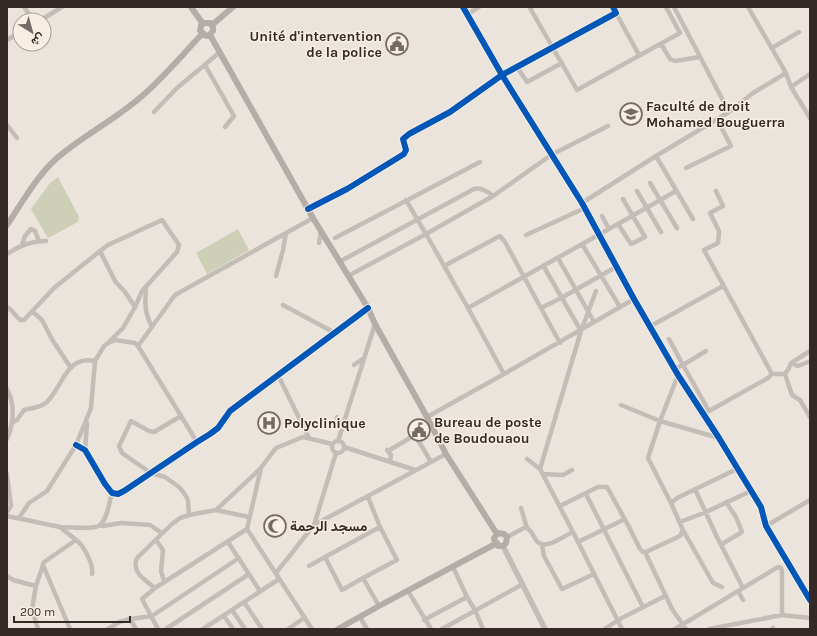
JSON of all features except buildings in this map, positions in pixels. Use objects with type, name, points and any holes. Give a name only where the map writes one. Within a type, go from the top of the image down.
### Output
[{"type":"main road","points":[[191,7],[203,24]]},
{"type":"main road","points":[[212,25],[232,7]]},
{"type":"main road","points":[[203,24],[208,23],[212,25]]},
{"type":"main road","points":[[203,24],[200,29],[201,33],[203,33],[204,36],[210,35]]},
{"type":"main road","points":[[210,35],[213,31],[212,25]]},
{"type":"main road","points":[[7,225],[42,173],[56,159],[142,96],[203,33]]},
{"type":"main road","points":[[210,35],[313,218],[368,308],[375,324],[446,454],[496,534]]},
{"type":"main road","points":[[338,629],[453,567],[506,543],[506,537],[502,533],[496,534]]},
{"type":"main road","points":[[496,534],[494,540],[495,543],[500,545]]},
{"type":"street","points":[[52,13],[62,7]]},
{"type":"street","points":[[463,7],[502,75],[584,206],[649,327],[674,369],[720,438],[737,469],[761,507],[766,526],[810,600]]},
{"type":"street","points":[[468,14],[479,7]]},
{"type":"street","points":[[532,7],[530,8],[578,90],[680,33],[666,7]]},
{"type":"street","points":[[613,7],[639,55]]},
{"type":"street","points":[[674,7],[729,112]]},
{"type":"street","points":[[748,7],[786,72],[791,87],[810,118]]},
{"type":"street","points":[[308,209],[346,189],[404,154],[406,150],[403,139],[409,134],[450,112],[502,75],[616,13]]},
{"type":"street","points":[[772,48],[799,32]]},
{"type":"street","points":[[659,45],[663,47],[670,59],[675,60],[700,57]]},
{"type":"street","points":[[154,112],[177,88],[220,52]]},
{"type":"street","points":[[517,67],[527,82],[562,63]]},
{"type":"street","points":[[205,65],[234,116],[226,127]]},
{"type":"street","points":[[526,235],[584,206],[656,156],[729,112],[786,72]]},
{"type":"street","points":[[791,87],[810,74]]},
{"type":"street","points":[[686,168],[731,146],[717,119]]},
{"type":"street","points":[[7,125],[17,138]]},
{"type":"street","points":[[348,276],[493,196],[551,155],[608,126]]},
{"type":"street","points":[[656,156],[693,219]]},
{"type":"street","points":[[335,238],[480,162]]},
{"type":"street","points":[[650,183],[677,228]]},
{"type":"street","points":[[339,262],[474,189],[478,188],[493,196]]},
{"type":"street","points":[[637,191],[661,232]]},
{"type":"street","points":[[468,308],[544,267],[676,191]]},
{"type":"street","points":[[716,191],[724,206],[710,213],[719,231],[718,243],[704,250],[772,374]]},
{"type":"street","points":[[618,224],[631,244],[646,237],[623,199]]},
{"type":"street","points":[[406,200],[504,374]]},
{"type":"street","points":[[602,216],[609,229]]},
{"type":"street","points":[[138,344],[175,295],[313,218]]},
{"type":"street","points":[[9,308],[22,321],[33,312],[54,288],[108,245],[162,220],[179,245],[178,252],[142,291],[123,328],[104,346],[95,361],[91,408],[88,419],[76,445],[47,491],[29,503],[19,518]]},
{"type":"street","points":[[22,245],[25,236],[31,230],[35,231],[39,241]]},
{"type":"street","points":[[319,242],[321,231]]},
{"type":"street","points":[[276,276],[286,233]]},
{"type":"street","points":[[444,266],[500,236],[505,242],[560,343]]},
{"type":"street","points":[[7,254],[22,245],[46,241]]},
{"type":"street","points":[[582,244],[620,307]]},
{"type":"street","points":[[100,251],[115,281],[125,292],[135,307]]},
{"type":"street","points":[[558,258],[594,322]]},
{"type":"street","points":[[544,267],[581,331]]},
{"type":"street","points":[[541,308],[616,267]]},
{"type":"street","points":[[146,286],[146,315],[152,327]]},
{"type":"street","points":[[649,327],[723,286]]},
{"type":"street","points":[[542,471],[581,331],[596,291]]},
{"type":"street","points":[[427,417],[560,343],[634,299]]},
{"type":"street","points":[[283,305],[335,333]]},
{"type":"street","points":[[76,445],[85,450],[105,484],[112,492],[118,494],[124,492],[218,428],[230,411],[368,308]]},
{"type":"street","points":[[33,312],[42,320],[53,341],[71,368]]},
{"type":"street","points":[[658,322],[661,327]]},
{"type":"street","points":[[332,444],[338,440],[342,430],[375,324]]},
{"type":"street","points":[[669,338],[710,411]]},
{"type":"street","points":[[108,343],[115,340],[138,344],[197,442]]},
{"type":"street","points":[[674,369],[684,365],[706,351]]},
{"type":"street","points":[[785,374],[791,363],[810,351]]},
{"type":"street","points":[[354,365],[364,358]]},
{"type":"street","points":[[13,422],[17,420],[24,410],[36,408],[46,402],[71,368],[81,361],[88,359],[95,361]]},
{"type":"street","points":[[791,363],[798,366],[808,362]]},
{"type":"street","points":[[702,413],[710,411],[768,378],[772,374],[785,374]]},
{"type":"street","points":[[785,374],[792,395],[800,400],[810,418]]},
{"type":"street","points":[[278,375],[309,438]]},
{"type":"street","points":[[678,375],[660,421],[648,458],[672,503],[683,530],[713,583],[722,587]]},
{"type":"street","points":[[7,389],[13,422],[7,439]]},
{"type":"street","points":[[622,405],[660,421],[720,438]]},
{"type":"street","points":[[181,416],[154,432],[132,421],[128,426],[119,446],[122,453],[151,473],[166,477],[172,481],[184,493],[188,500],[189,515]]},
{"type":"street","points":[[337,417],[342,430]]},
{"type":"street","points":[[85,450],[88,419]]},
{"type":"street","points":[[390,462],[391,455],[387,451],[415,435],[431,462]]},
{"type":"street","points":[[216,510],[261,468],[276,448],[303,437],[332,444]]},
{"type":"street","points":[[338,440],[342,442],[344,447],[415,470]]},
{"type":"street","points":[[332,444],[333,450],[336,452]]},
{"type":"street","points":[[336,452],[342,451],[344,447]]},
{"type":"street","points":[[276,573],[314,525],[336,452]]},
{"type":"street","points":[[314,525],[446,454]]},
{"type":"street","points":[[527,459],[542,471],[622,629]]},
{"type":"street","points":[[261,468],[247,529],[312,629]]},
{"type":"street","points":[[672,503],[677,498],[737,469]]},
{"type":"street","points":[[542,471],[563,475],[572,470]]},
{"type":"street","points":[[7,474],[11,506],[7,512]]},
{"type":"street","points":[[560,506],[598,487],[607,487],[640,549],[644,552],[672,609],[686,629]]},
{"type":"street","points":[[695,489],[743,588]]},
{"type":"street","points":[[680,522],[706,512],[751,491]]},
{"type":"street","points":[[7,516],[60,527],[94,528],[100,525],[105,517],[112,492]]},
{"type":"street","points":[[586,494],[643,607]]},
{"type":"street","points":[[325,557],[342,590],[397,560],[380,527],[368,497]]},
{"type":"street","points":[[766,526],[810,500]]},
{"type":"street","points":[[722,544],[742,532],[736,517],[726,502]]},
{"type":"street","points":[[521,508],[528,528],[537,541],[542,545],[548,545],[573,532]]},
{"type":"street","points":[[155,588],[136,570],[135,562],[162,533],[176,521],[189,515],[216,510],[249,517]]},
{"type":"street","points":[[578,542],[625,519]]},
{"type":"street","points":[[100,525],[103,526],[121,523],[150,525],[162,533]]},
{"type":"street","points":[[60,527],[83,547],[93,568],[92,574]]},
{"type":"street","points":[[309,566],[380,527]]},
{"type":"street","points":[[506,537],[524,528],[528,528]]},
{"type":"street","points":[[158,629],[142,599],[164,582],[247,529]]},
{"type":"street","points":[[644,552],[680,536],[683,530]]},
{"type":"street","points":[[38,629],[32,609],[36,586],[43,565],[45,561],[76,540]]},
{"type":"street","points":[[156,540],[163,550],[161,571],[164,582]]},
{"type":"street","points":[[228,542],[260,591]]},
{"type":"street","points":[[500,545],[523,584],[545,629]]},
{"type":"street","points":[[542,545],[544,556],[562,589],[594,574]]},
{"type":"street","points":[[108,629],[119,622],[152,616],[238,558]]},
{"type":"street","points":[[43,565],[70,629]]},
{"type":"street","points":[[453,567],[483,629]]},
{"type":"street","points":[[675,629],[776,567],[780,567],[782,571],[782,615]]},
{"type":"street","points":[[166,629],[249,574]]},
{"type":"street","points":[[7,576],[13,580],[36,586]]},
{"type":"street","points":[[363,578],[379,606]]},
{"type":"street","points":[[203,629],[279,579]]},
{"type":"street","points":[[442,629],[523,584]]},
{"type":"street","points":[[408,591],[424,620],[431,629]]},
{"type":"street","points":[[738,591],[743,600]]},
{"type":"street","points":[[605,629],[618,620],[665,596]]},
{"type":"street","points":[[424,620],[467,597]]},
{"type":"street","points":[[244,602],[262,629]]},
{"type":"street","points":[[232,610],[245,629]]},
{"type":"street","points":[[710,629],[782,615],[810,618]]},
{"type":"street","points":[[224,616],[233,629]]},
{"type":"street","points":[[360,617],[367,629]]},
{"type":"street","points":[[288,629],[304,618]]},
{"type":"street","points":[[130,619],[136,629]]},
{"type":"green space","points":[[58,177],[79,217],[78,222],[48,238],[31,209],[50,183]]},
{"type":"green space","points":[[238,229],[249,250],[207,274],[196,253]]},
{"type":"cycle path","points":[[463,7],[502,75],[582,203],[634,299],[678,375],[761,507],[766,526],[810,600]]},
{"type":"cycle path","points":[[308,209],[347,189],[404,154],[406,150],[403,139],[409,134],[450,112],[502,75],[616,13],[613,7]]},
{"type":"cycle path","points":[[76,445],[85,450],[112,493],[118,494],[210,434],[218,428],[230,411],[368,308]]},
{"type":"place","name":"Unité d'intervention de la police","points":[[397,44]]},
{"type":"place","name":"Faculté de droit Mohamed Bouguerra","points":[[631,114]]},
{"type":"place","name":"Polyclinique","points":[[269,423]]},
{"type":"place","name":"Bureau de poste de Boudouaou","points":[[419,430]]},
{"type":"place","name":"مسجد الرحمة","points":[[275,526]]}]
